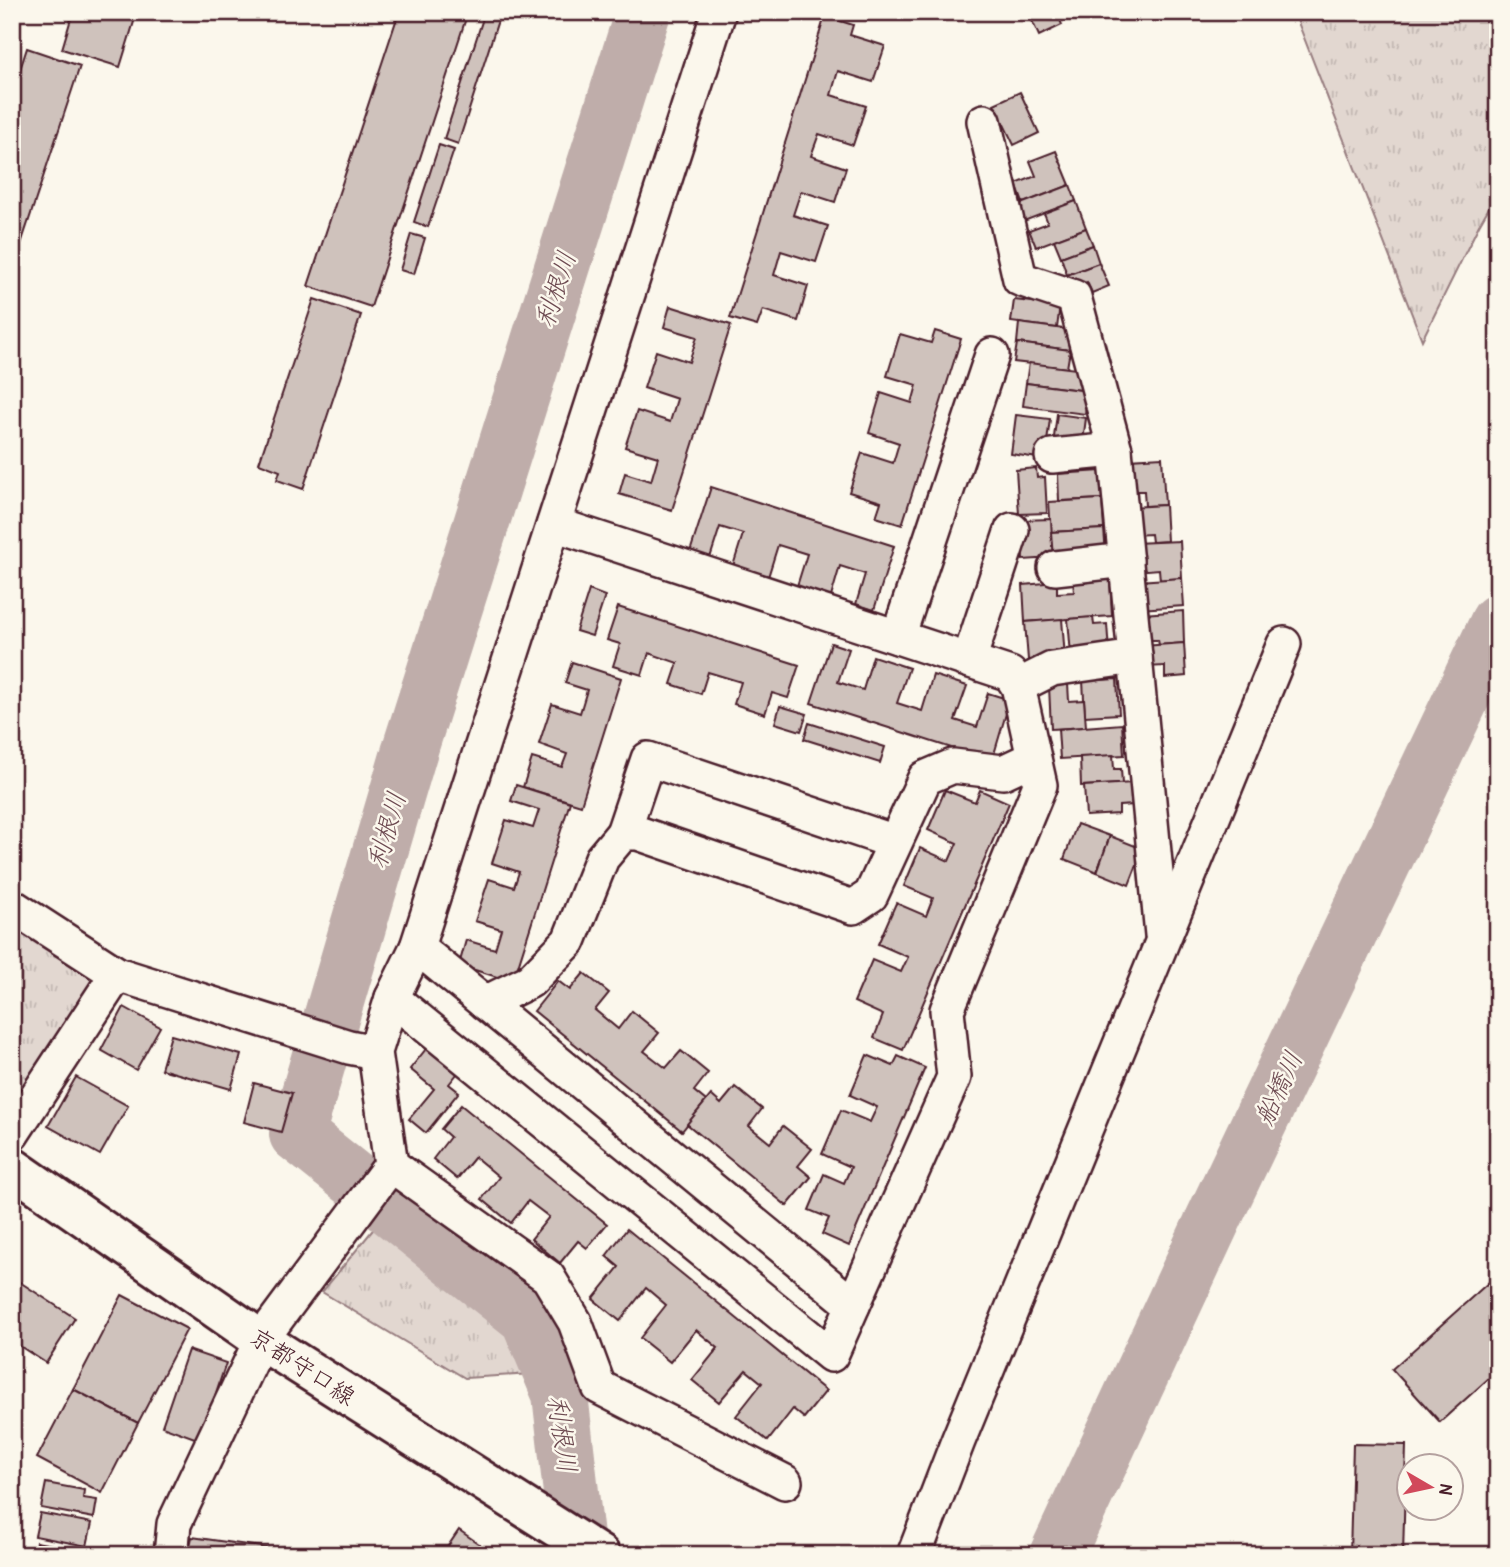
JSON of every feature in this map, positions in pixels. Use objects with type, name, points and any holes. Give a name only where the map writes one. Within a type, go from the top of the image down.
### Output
[{"type":"main road","name":"京都守口線","points":[[12,1167],[261,1340],[600,1555]]},
{"type":"street","points":[[719,12],[417,947],[362,1050],[387,1171],[548,1277],[575,1322],[599,1387],[785,1482]]},
{"type":"street","points":[[984,121],[1020,279],[1074,297],[1115,450],[1163,941]]},
{"type":"street","points":[[898,637],[992,355]]},
{"type":"street","points":[[1052,456],[1115,450]]},
{"type":"street","points":[[392,998],[831,1355],[954,1076],[947,1010],[1041,785],[1018,686],[1010,674],[554,524]]},
{"type":"street","points":[[969,660],[1012,530]]},
{"type":"street","points":[[1055,569],[1126,559]]},
{"type":"street","points":[[914,1555],[958,1441],[1284,644]]},
{"type":"street","points":[[1018,686],[1052,669],[1135,657]]},
{"type":"street","points":[[623,834],[638,833],[853,907],[871,895],[925,778],[953,766],[1003,772],[1033,758]]},
{"type":"street","points":[[485,1003],[530,981],[569,941],[602,858],[623,834],[648,759],[895,842]]},
{"type":"street","points":[[12,906],[117,974],[362,1050]]},
{"type":"street","points":[[417,947],[853,1305]]},
{"type":"street","points":[[12,1134],[117,974]]},
{"type":"street","points":[[171,1555],[174,1524],[261,1340],[387,1171]]},
{"type":"green space","points":[[1294,12],[1498,12],[1498,192],[1422,340]]},
{"type":"green space","points":[[12,922],[100,978],[24,1093],[12,1086]]},
{"type":"green space","points":[[381,1220],[511,1320],[532,1374],[465,1378],[322,1292]]},
{"type":"building","points":[[73,12],[137,12],[120,67],[62,49]]},
{"type":"building","points":[[399,12],[468,12],[371,307],[308,286]]},
{"type":"building","points":[[485,12],[500,14],[458,144],[444,139]]},
{"type":"building","points":[[1028,12],[1057,12],[1062,25],[1039,36]]},
{"type":"building","points":[[825,16],[853,25],[850,35],[885,46],[873,82],[838,71],[831,95],[866,106],[853,145],[819,134],[811,156],[846,168],[835,202],[801,191],[793,215],[828,226],[816,262],[781,251],[774,275],[808,286],[798,321],[763,310],[757,326],[730,318]]},
{"type":"building","points":[[27,48],[80,66],[14,265],[12,94]]},
{"type":"building","points":[[1020,92],[1039,133],[1014,145],[994,104]]},
{"type":"building","points":[[439,145],[454,150],[428,227],[414,222]]},
{"type":"building","points":[[1056,151],[1070,185],[1023,203],[1016,184],[1036,176],[1030,161]]},
{"type":"building","points":[[1070,185],[1076,201],[1024,221],[1018,205]]},
{"type":"building","points":[[1076,201],[1086,228],[1036,247],[1029,230],[1048,223],[1044,213]]},
{"type":"building","points":[[1086,228],[1093,245],[1061,257],[1054,240]]},
{"type":"building","points":[[411,234],[425,238],[414,274],[400,270]]},
{"type":"building","points":[[1093,245],[1099,263],[1067,275],[1061,257]]},
{"type":"building","points":[[1099,263],[1109,286],[1092,293],[1087,282],[1072,287],[1067,275]]},
{"type":"building","points":[[314,299],[361,315],[303,489],[277,480],[280,471],[259,463]]},
{"type":"building","points":[[1014,300],[1060,305],[1057,328],[1011,322]]},
{"type":"building","points":[[670,306],[731,325],[672,510],[619,494],[625,473],[651,481],[658,457],[625,447],[637,411],[670,422],[677,399],[644,388],[656,351],[689,362],[697,337],[664,327]]},
{"type":"building","points":[[1019,323],[1072,330],[1070,350],[1017,343]]},
{"type":"building","points":[[935,331],[961,339],[902,525],[876,517],[881,502],[849,492],[862,453],[893,463],[899,443],[869,433],[881,393],[912,403],[917,385],[887,376],[900,334],[931,343]]},
{"type":"building","points":[[1017,343],[1070,350],[1067,368],[1014,362]]},
{"type":"building","points":[[1029,363],[1084,370],[1081,390],[1026,383]]},
{"type":"building","points":[[1026,383],[1088,391],[1085,414],[1023,406]]},
{"type":"building","points":[[1057,414],[1086,418],[1082,449],[1053,445]]},
{"type":"building","points":[[1016,415],[1050,419],[1047,442],[1040,442],[1038,458],[1011,454]]},
{"type":"building","points":[[1162,457],[1165,505],[1145,506],[1144,491],[1131,491],[1129,459]]},
{"type":"building","points":[[1036,468],[1037,478],[1045,477],[1047,513],[1019,514],[1016,470]]},
{"type":"building","points":[[1101,471],[1102,499],[1059,501],[1058,474]]},
{"type":"building","points":[[711,487],[894,546],[874,610],[856,604],[865,574],[840,566],[831,597],[797,586],[807,554],[778,545],[768,577],[733,566],[743,534],[720,527],[710,558],[690,552]]},
{"type":"building","points":[[1102,499],[1104,529],[1051,532],[1049,502]]},
{"type":"building","points":[[1165,505],[1167,541],[1152,542],[1151,534],[1133,535],[1131,507]]},
{"type":"building","points":[[1051,519],[1053,558],[1023,560],[1021,520]]},
{"type":"building","points":[[1104,529],[1106,555],[1053,558],[1051,532]]},
{"type":"building","points":[[1180,541],[1182,578],[1160,580],[1159,569],[1136,571],[1134,543]]},
{"type":"building","points":[[1182,578],[1184,606],[1139,609],[1138,581]]},
{"type":"building","points":[[1110,579],[1112,616],[1025,622],[1023,585],[1057,582],[1057,593],[1074,592],[1073,582]]},
{"type":"building","points":[[589,590],[605,596],[592,636],[576,631]]},
{"type":"building","points":[[618,607],[799,665],[788,698],[772,693],[765,714],[734,704],[741,682],[708,672],[701,694],[671,684],[678,663],[649,653],[642,675],[613,666],[620,644],[607,640]]},
{"type":"building","points":[[1183,611],[1184,643],[1159,645],[1158,640],[1145,640],[1143,614]]},
{"type":"building","points":[[1093,617],[1094,625],[1107,624],[1109,652],[1071,655],[1068,619]]},
{"type":"building","points":[[1062,619],[1065,658],[1028,660],[1025,622]]},
{"type":"building","points":[[831,643],[849,649],[838,682],[863,690],[873,656],[909,668],[897,703],[922,711],[933,675],[967,686],[955,720],[977,727],[988,693],[1010,700],[992,761],[811,703]]},
{"type":"building","points":[[1184,643],[1186,676],[1165,678],[1165,666],[1145,667],[1143,646]]},
{"type":"building","points":[[572,662],[621,678],[581,805],[523,787],[532,758],[562,767],[567,754],[539,744],[552,704],[580,713],[587,690],[565,683]]},
{"type":"building","points":[[1117,679],[1119,714],[1085,716],[1083,681]]},
{"type":"building","points":[[1068,684],[1069,701],[1084,700],[1086,727],[1051,729],[1049,686]]},
{"type":"building","points":[[780,706],[807,714],[801,731],[775,723]]},
{"type":"building","points":[[809,723],[885,747],[880,763],[804,739]]},
{"type":"building","points":[[1122,724],[1124,755],[1060,759],[1058,729]]},
{"type":"building","points":[[1113,755],[1114,769],[1121,769],[1122,784],[1081,786],[1080,757]]},
{"type":"building","points":[[1133,783],[1134,805],[1119,806],[1119,814],[1086,816],[1084,786]]},
{"type":"building","points":[[516,785],[570,802],[513,982],[459,965],[466,940],[495,949],[501,929],[475,921],[489,879],[514,887],[519,872],[492,863],[506,820],[533,828],[539,810],[511,801]]},
{"type":"building","points":[[945,790],[975,802],[980,790],[1009,803],[903,1050],[874,1038],[883,1015],[854,1002],[872,960],[901,972],[908,957],[878,944],[896,903],[926,916],[933,898],[904,886],[920,848],[949,861],[957,843],[928,830]]},
{"type":"building","points":[[1077,824],[1110,836],[1097,872],[1064,859]]},
{"type":"building","points":[[1110,836],[1143,849],[1129,885],[1097,872]]},
{"type":"building","points":[[584,973],[609,993],[595,1010],[618,1029],[632,1011],[659,1033],[644,1051],[666,1068],[681,1051],[708,1073],[694,1091],[706,1101],[682,1131],[534,1011],[558,981],[570,990]]},
{"type":"building","points":[[124,1007],[160,1027],[136,1070],[101,1050]]},
{"type":"building","points":[[171,1035],[241,1055],[231,1089],[161,1069]]},
{"type":"building","points":[[430,1044],[461,1069],[449,1084],[459,1092],[426,1133],[409,1119],[434,1089],[410,1069]]},
{"type":"building","points":[[867,1055],[893,1066],[898,1056],[925,1068],[849,1246],[822,1234],[829,1218],[809,1210],[824,1174],[844,1183],[851,1167],[822,1154],[841,1110],[870,1122],[877,1107],[850,1095]]},
{"type":"building","points":[[76,1077],[128,1106],[100,1155],[48,1126]]},
{"type":"building","points":[[254,1083],[292,1093],[281,1132],[244,1122]]},
{"type":"building","points":[[735,1087],[762,1109],[749,1126],[770,1143],[783,1126],[812,1149],[798,1166],[811,1177],[787,1206],[687,1124],[711,1095],[721,1104]]},
{"type":"building","points":[[461,1105],[607,1224],[587,1248],[578,1241],[560,1263],[531,1239],[549,1217],[528,1201],[511,1223],[482,1199],[499,1177],[475,1157],[457,1179],[433,1159],[450,1137],[441,1129]]},
{"type":"building","points":[[627,1229],[826,1391],[804,1418],[793,1409],[768,1441],[736,1416],[762,1383],[746,1370],[719,1402],[692,1380],[718,1348],[696,1330],[670,1362],[640,1338],[666,1305],[646,1288],[620,1321],[593,1299],[619,1267],[606,1256]]},
{"type":"building","points":[[1498,1274],[1498,1370],[1440,1422],[1392,1369]]},
{"type":"building","points":[[12,1277],[75,1318],[46,1363],[12,1341]]},
{"type":"building","points":[[122,1295],[187,1329],[138,1423],[73,1389]]},
{"type":"building","points":[[188,1350],[226,1363],[200,1440],[162,1426]]},
{"type":"building","points":[[73,1389],[138,1423],[102,1493],[37,1458]]},
{"type":"building","points":[[1353,1444],[1406,1445],[1406,1452],[1394,1452],[1394,1522],[1404,1522],[1403,1555],[1350,1555]]},
{"type":"building","points":[[46,1483],[84,1490],[83,1498],[97,1500],[94,1518],[41,1508]]},
{"type":"building","points":[[40,1513],[92,1523],[87,1546],[35,1536]]},
{"type":"building","points":[[459,1530],[495,1555],[442,1555]]},
{"type":"building","points":[[192,1537],[316,1555],[188,1555]]},
{"type":"building","points":[[36,1542],[84,1551],[83,1555],[33,1555]]},
{"type":"waterway","name":"利根川","points":[[578,1555],[560,1394],[528,1318],[297,1134],[412,743],[643,12]]},
{"type":"waterway","name":"船橋川","points":[[1057,1555],[1220,1205],[1498,622]]}]
